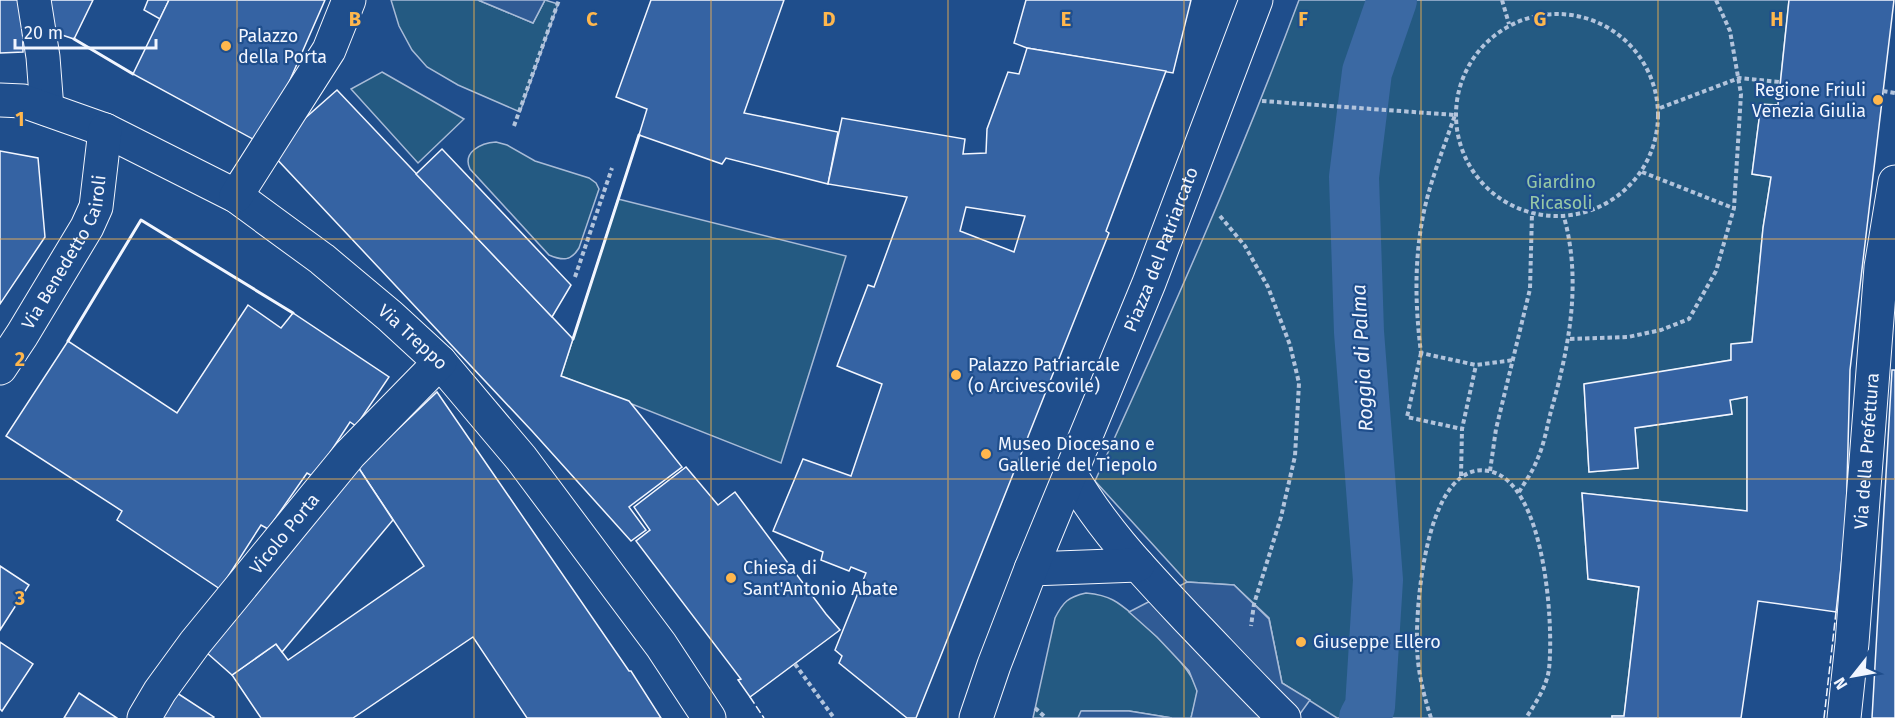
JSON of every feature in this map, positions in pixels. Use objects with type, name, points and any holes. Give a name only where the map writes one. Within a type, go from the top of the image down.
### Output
[{"type":"street","points":[[34,0],[43,57],[47,109]]},
{"type":"street","points":[[236,196],[329,50],[349,0]]},
{"type":"street","name":"Piazza del Patriarcato","points":[[976,717],[1031,569],[1149,283],[1249,8]]},
{"type":"street","name":"Via Treppo","points":[[0,100],[23,101],[105,130],[236,196],[322,259],[390,316],[440,362],[521,458],[661,645],[709,718]]},
{"type":"street","name":"Via Benedetto Cairoli","points":[[0,368],[22,336],[96,207],[105,130]]},
{"type":"street","name":"Via della Prefettura","points":[[1844,718],[1852,643],[1881,267],[1895,182]]},
{"type":"street","name":"Vicolo Porta","points":[[144,718],[160,691],[195,643],[350,454],[440,362]]},
{"type":"street","points":[[1070,473],[1088,504],[1109,532],[1284,718]]},
{"type":"street","points":[[1031,569],[1138,565]]},
{"type":"path","points":[[514,126],[559,0]]},
{"type":"path","points":[[1502,0],[1509,24]]},
{"type":"path","points":[[1570,339],[1628,337],[1661,330],[1689,319],[1716,270],[1734,208],[1741,94],[1730,31],[1716,0]]},
{"type":"path","points":[[1455,116],[1461,148],[1477,177],[1502,200],[1532,213],[1564,217],[1594,210],[1621,195],[1642,172],[1656,141],[1660,108],[1652,74],[1634,46],[1606,25],[1575,14],[1541,14],[1509,24],[1487,40],[1470,62],[1459,88],[1455,116],[1424,209],[1418,243],[1415,288],[1421,353],[1407,417],[1462,429]]},
{"type":"path","points":[[1660,108],[1738,78],[1780,82]]},
{"type":"path","points":[[1883,91],[1895,93]]},
{"type":"path","points":[[1261,101],[1455,116]]},
{"type":"path","points":[[575,277],[612,168]]},
{"type":"path","points":[[1642,172],[1734,208]]},
{"type":"path","points":[[1214,211],[1245,246],[1268,287],[1290,345],[1299,383],[1295,456],[1281,517],[1254,604],[1244,677]]},
{"type":"path","points":[[1490,471],[1496,429],[1530,289],[1532,213]]},
{"type":"path","points":[[1519,492],[1537,460],[1570,339],[1573,289],[1570,240],[1564,217]]},
{"type":"path","points":[[1421,353],[1476,365],[1514,360]]},
{"type":"path","points":[[1461,476],[1462,429],[1476,365]]},
{"type":"path","points":[[1431,718],[1421,685],[1417,642],[1419,591],[1426,547],[1440,507],[1461,476],[1475,471],[1490,471],[1504,478],[1519,492],[1529,510],[1539,542],[1549,606],[1549,670],[1537,701],[1526,718]]},
{"type":"path","points":[[795,664],[834,718]]},
{"type":"path","points":[[1035,708],[1046,718]]},
{"type":"green space","points":[[391,0],[478,0],[533,23],[545,0],[558,4],[520,112],[458,85],[427,67],[412,50],[399,26]]},
{"type":"green space","points":[[1299,0],[1383,0],[1356,76],[1349,106],[1345,182],[1370,587],[1358,705],[1349,718],[1337,718],[1282,683],[1269,618],[1234,585],[1187,582],[1095,481],[1201,243],[1252,122]]},
{"type":"green space","name":"Giardino Ricasoli","points":[[1405,0],[1789,0],[1778,105],[1761,105],[1752,174],[1771,177],[1763,228],[1752,342],[1731,345],[1731,360],[1584,385],[1589,472],[1638,468],[1635,428],[1732,414],[1730,400],[1747,397],[1747,511],[1582,493],[1588,579],[1639,587],[1624,716],[1612,716],[1612,718],[1383,718],[1387,685],[1390,590],[1373,384],[1368,220],[1371,166],[1378,109]]},
{"type":"green space","points":[[382,72],[464,119],[418,163],[351,89]]},
{"type":"green space","points":[[496,142],[507,145],[535,161],[589,178],[596,183],[599,189],[579,248],[570,258],[563,259],[549,255],[470,169],[468,163],[471,153],[479,146]]},
{"type":"green space","points":[[618,199],[846,256],[781,463],[561,376]]},
{"type":"green space","points":[[1086,593],[1106,597],[1122,606],[1175,655],[1194,681],[1197,691],[1191,718],[1172,718],[1129,711],[1082,711],[1078,718],[1033,718],[1055,618],[1067,601]]},
{"type":"shaded area","points":[[478,0],[545,0],[533,23]]},
{"type":"shaded area","points":[[1187,582],[1234,585],[1269,619],[1282,683],[1310,700],[1297,718],[1191,718],[1197,691],[1189,671],[1157,637],[1129,612]]},
{"type":"shaded area","points":[[1081,711],[1129,711],[1172,718],[1078,718]]},
{"type":"building","points":[[0,0],[22,0],[23,52],[0,53]]},
{"type":"building","points":[[45,0],[93,0],[74,39],[50,31]]},
{"type":"building","points":[[148,0],[169,0],[160,19],[144,10]]},
{"type":"building","name":"Palazzo della Porta","points":[[169,0],[325,0],[262,144],[133,74]]},
{"type":"building","points":[[651,0],[784,0],[744,113],[838,132],[828,184],[726,158],[722,164],[639,135],[647,109],[616,97]]},
{"type":"building","points":[[1026,0],[1191,0],[1173,73],[1027,48],[1014,43]]},
{"type":"building","points":[[1789,0],[1894,0],[1850,370],[1846,522],[1836,612],[1758,601],[1741,718],[1612,718],[1612,716],[1624,716],[1639,587],[1588,579],[1582,493],[1747,511],[1747,397],[1730,400],[1732,414],[1635,428],[1638,468],[1589,472],[1584,384],[1731,360],[1731,344],[1752,342],[1763,228],[1771,177],[1752,174],[1761,104],[1778,105]]},
{"type":"building","name":"Palazzo Patriarcale (o Arcivescovile)","points":[[1027,48],[1166,71],[1106,231],[1109,233],[916,718],[907,718],[839,663],[842,656],[835,650],[866,573],[851,567],[849,571],[821,560],[823,552],[773,531],[803,459],[851,476],[882,384],[837,366],[868,285],[874,287],[907,197],[828,184],[842,118],[965,139],[963,154],[986,153],[987,129],[1008,72],[1019,74]],"holes":[[[966,207],[1025,216],[1014,252],[960,231]]]},
{"type":"building","points":[[337,90],[573,339],[561,376],[629,401],[682,467],[629,507],[646,530],[631,541],[532,431],[273,155],[277,143]]},
{"type":"building","points":[[442,149],[571,285],[552,317],[416,174]]},
{"type":"building","points":[[0,151],[38,158],[45,237],[0,304]]},
{"type":"building","points":[[248,305],[281,328],[293,313],[389,377],[356,426],[350,422],[314,477],[307,473],[268,529],[261,525],[220,589],[117,520],[122,511],[6,436],[68,341],[177,413]]},
{"type":"building","points":[[1892,370],[1895,370],[1895,718],[1872,718]]},
{"type":"building","points":[[437,392],[631,671],[661,718],[527,718],[473,637],[353,718],[261,718],[232,675],[276,644],[288,660],[424,566],[358,467]]},
{"type":"building","points":[[358,467],[393,520],[282,652],[276,644],[232,675],[207,653]]},
{"type":"building","name":"Chiesa di Sant'Antonio Abate","points":[[686,467],[718,505],[735,492],[840,630],[750,697],[738,680],[741,679],[636,541],[650,530],[634,507]]},
{"type":"building","points":[[0,566],[29,585],[0,630]]},
{"type":"building","points":[[0,642],[33,664],[2,711],[0,709]]},
{"type":"building","points":[[79,693],[117,718],[64,718]]},
{"type":"building","points":[[177,693],[214,717],[160,718]]},
{"type":"waterway","name":"Roggia di Palma","points":[[1364,718],[1370,707],[1378,580],[1359,332],[1354,177],[1367,72],[1392,0]]},
{"type":"fence","points":[[1824,718],[1836,612]]},
{"type":"fence","points":[[750,697],[764,718]]},
{"type":"wall","points":[[74,39],[133,74]]},
{"type":"wall","points":[[573,339],[639,135]]},
{"type":"wall","points":[[68,341],[141,220],[293,313]]},
{"type":"place","name":"Palazzo della Porta","points":[[226,46]]},
{"type":"place","name":"Regione Friuli Venezia Giulia","points":[[1878,100]]},
{"type":"place","name":"Palazzo Patriarcale (o Arcivescovile)","points":[[956,375]]},
{"type":"place","name":"Museo Diocesano e Gallerie del Tiepolo","points":[[986,454]]},
{"type":"place","name":"Chiesa di Sant'Antonio Abate","points":[[731,578]]},
{"type":"place","name":"Giuseppe Ellero","points":[[1301,642]]}]
